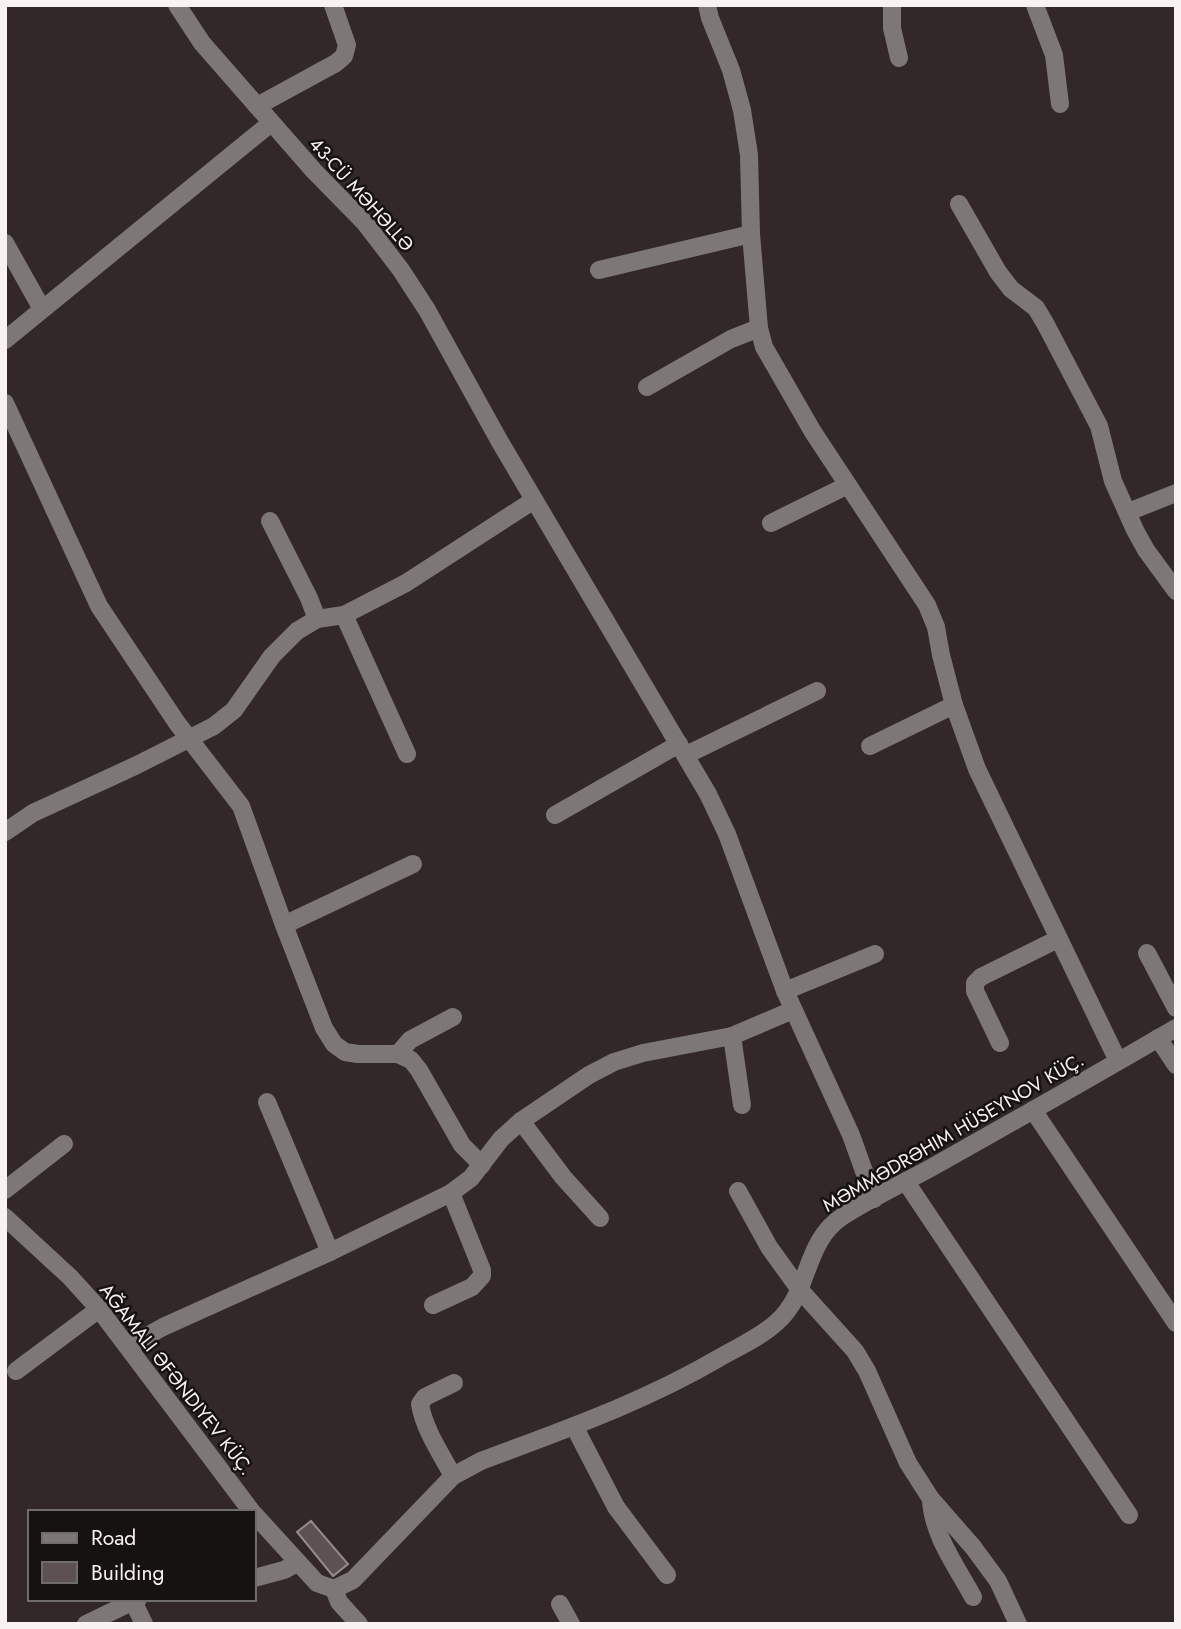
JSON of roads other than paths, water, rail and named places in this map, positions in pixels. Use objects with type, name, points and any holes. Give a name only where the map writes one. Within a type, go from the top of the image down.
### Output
[{"type":"street","name":"43-CÜ MƏHƏLLƏ","points":[[177,5],[202,43],[271,124],[365,223],[428,310],[534,500],[708,794],[727,834],[793,1010],[850,1135],[874,1199]]},
{"type":"street","points":[[257,106],[344,56],[346,45],[333,5]]},
{"type":"street","points":[[707,5],[731,70],[742,110],[749,155],[751,234],[759,328],[764,347],[786,388],[927,605],[936,627],[954,705],[977,769],[1118,1061]]},
{"type":"street","points":[[892,5],[892,28],[900,58]]},
{"type":"street","points":[[1035,5],[1054,55],[1060,104]]},
{"type":"street","points":[[5,340],[271,124]]},
{"type":"street","points":[[959,204],[1011,289],[1036,308],[1045,323],[1099,426],[1113,481],[1146,550],[1176,591]]},
{"type":"street","points":[[600,270],[751,234]]},
{"type":"street","points":[[5,243],[42,309]]},
{"type":"street","points":[[647,387],[731,340],[759,328]]},
{"type":"street","points":[[5,403],[99,606],[188,739],[241,806],[324,1028],[334,1044],[345,1052],[398,1054],[411,1060],[463,1145],[482,1165]]},
{"type":"street","points":[[771,523],[848,485]]},
{"type":"street","points":[[1128,512],[1176,493]]},
{"type":"street","points":[[5,832],[33,813],[225,719],[284,643],[297,631],[317,619],[344,615],[406,583],[534,500]]},
{"type":"street","points":[[270,521],[317,619]]},
{"type":"street","points":[[344,615],[407,754]]},
{"type":"street","points":[[555,815],[683,750],[817,691]]},
{"type":"street","points":[[870,746],[954,705]]},
{"type":"street","points":[[284,925],[413,864]]},
{"type":"street","points":[[1000,1043],[975,991],[975,983],[981,976],[1058,939]]},
{"type":"street","points":[[1147,953],[1176,1008]]},
{"type":"street","points":[[786,991],[875,954]]},
{"type":"street","points":[[129,1346],[163,1327],[451,1194],[471,1178],[501,1139],[521,1121],[589,1074],[614,1062],[643,1053],[732,1036],[793,1010]]},
{"type":"street","points":[[398,1054],[410,1040],[453,1017]]},
{"type":"street","name":"MƏMMƏDRƏHIM HÜSEYNOV KÜÇ.","points":[[334,1589],[353,1580],[453,1476],[481,1461],[659,1391],[776,1323],[789,1310],[800,1290],[808,1262],[828,1228],[843,1216],[1176,1028]]},
{"type":"street","points":[[732,1036],[742,1105]]},
{"type":"street","points":[[1158,1038],[1176,1065]]},
{"type":"street","points":[[267,1102],[330,1252]]},
{"type":"street","points":[[1032,1111],[1176,1323]]},
{"type":"street","points":[[521,1121],[563,1177],[600,1218]]},
{"type":"street","points":[[5,1191],[64,1144]]},
{"type":"street","points":[[906,1182],[1129,1515]]},
{"type":"street","points":[[738,1191],[769,1247],[800,1290],[855,1351],[867,1371],[908,1463],[931,1499],[973,1546],[998,1581],[1018,1624]]},
{"type":"street","points":[[433,1305],[472,1287],[482,1276],[482,1270],[451,1194]]},
{"type":"street","points":[[5,1217],[70,1277],[99,1309],[251,1510]]},
{"type":"street","points":[[16,1371],[99,1309]]},
{"type":"street","points":[[453,1476],[427,1426],[420,1404],[425,1397],[454,1383]]},
{"type":"street","points":[[574,1426],[616,1507],[667,1575]]},
{"type":"street","points":[[931,1499],[936,1527],[973,1597]]},
{"type":"street","points":[[256,1516],[317,1583],[334,1589],[339,1602],[359,1624]]},
{"type":"street","points":[[256,1577],[284,1570],[297,1563]]},
{"type":"street","points":[[86,1624],[134,1601]]},
{"type":"street","points":[[136,1601],[145,1624]]},
{"type":"street","points":[[560,1604],[571,1624]]}]
